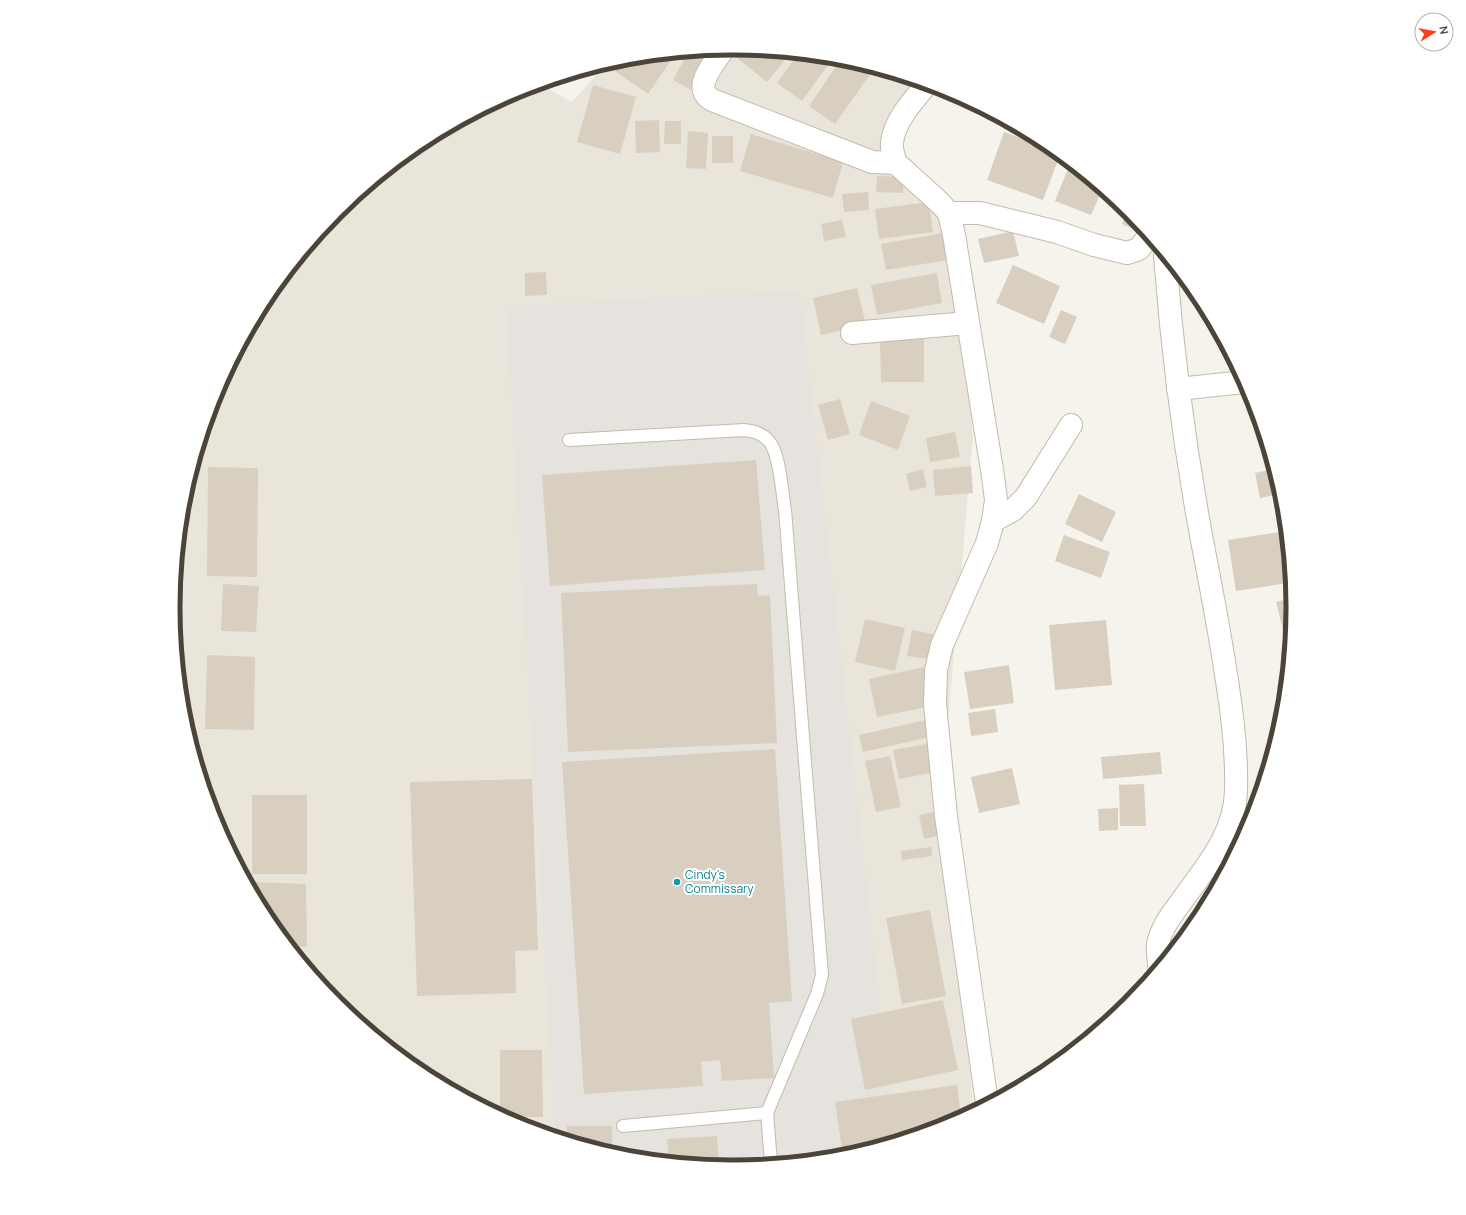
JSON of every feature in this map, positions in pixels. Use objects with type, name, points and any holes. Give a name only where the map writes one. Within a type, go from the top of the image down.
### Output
[{"type":"street","points":[[719,55],[703,85],[704,93],[709,98],[832,148],[872,162],[896,163]]},
{"type":"street","points":[[923,89],[904,112],[892,143],[896,163],[949,213],[954,235],[996,500],[994,521],[987,543],[942,645],[936,670],[935,704],[946,816],[986,1098]]},
{"type":"street","points":[[949,213],[980,213],[1057,232],[1094,245],[1127,253],[1139,249],[1146,240]]},
{"type":"street","points":[[1159,959],[1158,944],[1163,929],[1170,916],[1229,845],[1236,794],[1237,761],[1234,724],[1178,389],[1166,265]]},
{"type":"street","points":[[852,333],[968,322]]},
{"type":"street","points":[[1178,389],[1237,383]]},
{"type":"street","points":[[994,521],[1013,510],[1026,497],[1071,425]]},
{"type":"lane","points":[[568,440],[754,430],[764,436],[771,443],[777,458],[786,518],[822,975],[817,994],[767,1113],[771,1159]]},
{"type":"lane","points":[[623,1126],[767,1113]]},
{"type":"shaded area","points":[[697,56],[769,56],[805,60],[876,74],[912,85],[884,150],[953,219],[973,437],[941,801],[973,1105],[911,1131],[841,1149],[805,1155],[769,1159],[697,1159],[625,1149],[590,1141],[555,1131],[489,1103],[426,1067],[397,1046],[342,998],[318,972],[295,944],[255,884],[237,852],[210,785],[199,750],[185,680],[180,608],[182,571],[185,535],[199,465],[210,430],[237,363],[274,301],[295,271],[318,243],[342,217],[397,169],[426,148],[457,129],[489,112],[546,88],[572,102],[599,72],[661,60]]},
{"type":"shaded area","points":[[800,291],[895,1136],[841,1149],[805,1155],[769,1159],[733,1160],[697,1159],[661,1155],[625,1149],[555,1131],[506,306]]},
{"type":"building","points":[[733,55],[787,58],[767,82]]},
{"type":"building","points":[[710,56],[691,90],[673,80],[685,57]]},
{"type":"building","points":[[672,59],[648,94],[615,71],[617,68],[625,66]]},
{"type":"building","points":[[794,59],[829,64],[802,101],[777,83]]},
{"type":"building","points":[[837,65],[871,73],[835,124],[809,106]]},
{"type":"building","points":[[593,85],[636,97],[620,154],[577,142]]},
{"type":"building","points":[[659,120],[660,152],[636,153],[635,121]]},
{"type":"building","points":[[665,121],[681,121],[681,144],[664,144]]},
{"type":"building","points":[[688,131],[708,133],[706,169],[686,168]]},
{"type":"building","points":[[1004,132],[1027,140],[1058,161],[1043,200],[987,180]]},
{"type":"building","points":[[751,134],[843,162],[833,198],[740,171]]},
{"type":"building","points":[[712,136],[733,136],[733,163],[712,163]]},
{"type":"building","points":[[1068,168],[1100,195],[1091,215],[1055,201]]},
{"type":"building","points":[[877,176],[904,177],[903,193],[876,192]]},
{"type":"building","points":[[868,192],[869,210],[844,212],[842,194]]},
{"type":"building","points":[[929,202],[933,232],[879,239],[875,209]]},
{"type":"building","points":[[1125,218],[1136,230],[1122,224]]},
{"type":"building","points":[[842,220],[846,237],[824,241],[821,224]]},
{"type":"building","points":[[1013,231],[1019,256],[984,263],[978,239]]},
{"type":"building","points":[[943,233],[948,260],[886,270],[881,244]]},
{"type":"building","points":[[1013,265],[1060,286],[1044,324],[996,303]]},
{"type":"building","points":[[546,272],[547,295],[525,296],[525,273]]},
{"type":"building","points":[[937,273],[942,303],[877,315],[871,285]]},
{"type":"building","points":[[857,288],[866,325],[821,335],[813,298]]},
{"type":"building","points":[[1061,310],[1077,317],[1065,344],[1049,337]]},
{"type":"building","points":[[924,339],[924,382],[881,382],[880,340]]},
{"type":"building","points":[[840,399],[850,434],[828,440],[818,405]]},
{"type":"building","points":[[871,401],[910,416],[898,450],[859,435]]},
{"type":"building","points":[[955,432],[960,457],[930,462],[926,438]]},
{"type":"building","points":[[756,460],[765,570],[550,586],[542,475]]},
{"type":"building","points":[[971,466],[973,493],[935,496],[933,470]]},
{"type":"building","points":[[208,467],[258,468],[257,577],[207,576]]},
{"type":"building","points":[[923,469],[927,487],[910,491],[906,474]]},
{"type":"building","points":[[1268,470],[1274,495],[1260,498],[1255,473]]},
{"type":"building","points":[[1079,494],[1116,512],[1102,542],[1065,524]]},
{"type":"building","points":[[1280,532],[1285,584],[1236,591],[1228,540]]},
{"type":"building","points":[[1064,535],[1110,552],[1101,578],[1055,561]]},
{"type":"building","points":[[223,584],[259,586],[256,632],[221,631]]},
{"type":"building","points":[[757,584],[758,596],[770,595],[777,743],[568,752],[561,593]]},
{"type":"building","points":[[1286,600],[1284,634],[1276,602]]},
{"type":"building","points":[[865,619],[905,628],[895,671],[855,662]]},
{"type":"building","points":[[1106,620],[1112,685],[1055,690],[1049,625]]},
{"type":"building","points":[[912,630],[939,635],[934,660],[907,656]]},
{"type":"building","points":[[207,655],[255,657],[254,730],[205,729]]},
{"type":"building","points":[[1009,665],[1014,703],[970,709],[964,672]]},
{"type":"building","points":[[924,667],[932,706],[877,717],[869,679]]},
{"type":"building","points":[[995,709],[998,732],[971,736],[968,713]]},
{"type":"building","points":[[926,720],[930,737],[863,752],[859,735]]},
{"type":"building","points":[[931,743],[936,772],[899,779],[893,750]]},
{"type":"building","name":"Cindy's Commissary","points":[[775,749],[792,1001],[769,1003],[774,1078],[722,1081],[720,1060],[701,1062],[703,1086],[584,1094],[562,762]]},
{"type":"building","points":[[1160,752],[1162,774],[1103,779],[1101,757]]},
{"type":"building","points":[[890,756],[901,807],[876,812],[865,761]]},
{"type":"building","points":[[1012,768],[1020,804],[979,813],[971,777]]},
{"type":"building","points":[[532,779],[538,950],[515,951],[516,993],[417,996],[410,782]]},
{"type":"building","points":[[1144,784],[1146,826],[1120,826],[1119,785]]},
{"type":"building","points":[[252,795],[307,795],[307,874],[252,874]]},
{"type":"building","points":[[1118,808],[1118,830],[1099,831],[1098,809]]},
{"type":"building","points":[[947,809],[952,832],[924,839],[919,815]]},
{"type":"building","points":[[931,847],[932,856],[902,860],[901,851]]},
{"type":"building","points":[[254,882],[306,884],[307,947],[297,946],[295,944]]},
{"type":"building","points":[[930,910],[946,996],[902,1004],[886,918]]},
{"type":"building","points":[[943,1000],[958,1070],[865,1090],[851,1019]]},
{"type":"building","points":[[500,1050],[542,1050],[543,1117],[520,1117],[500,1108]]},
{"type":"building","points":[[957,1085],[960,1111],[911,1131],[842,1149],[835,1102]]},
{"type":"building","points":[[567,1126],[612,1126],[612,1146],[590,1141],[567,1134]]},
{"type":"building","points":[[717,1136],[719,1160],[669,1156],[667,1139]]},
{"type":"place","name":"Cindy's Commissary","points":[[677,882]]}]
